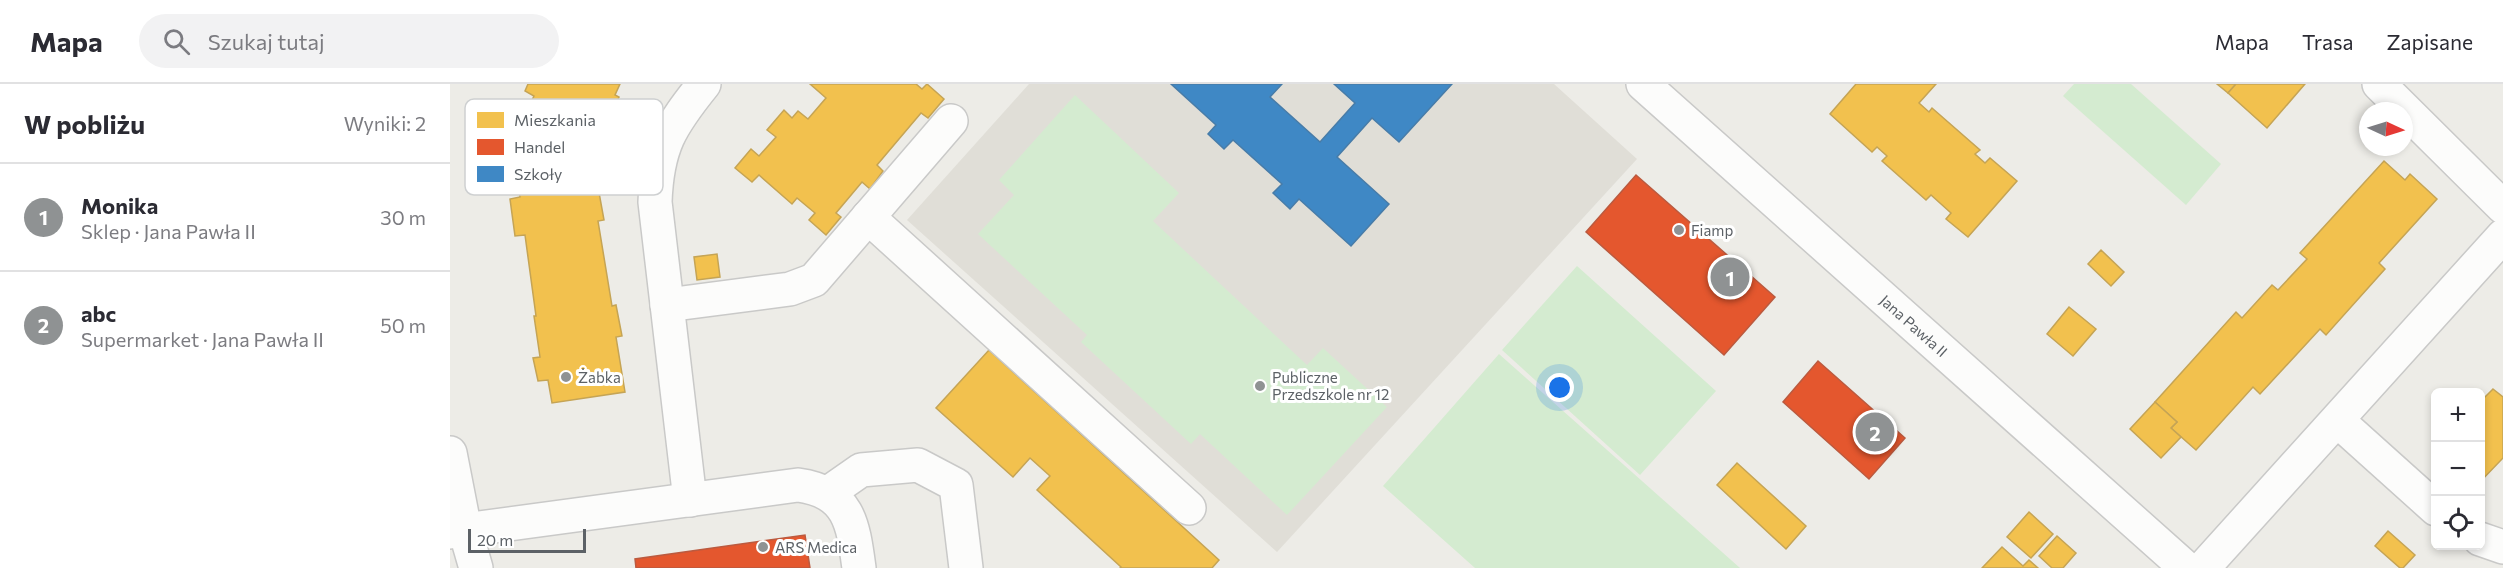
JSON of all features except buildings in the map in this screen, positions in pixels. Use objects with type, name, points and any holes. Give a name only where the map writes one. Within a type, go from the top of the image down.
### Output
[{"type":"street","points":[[663,145],[678,116],[704,84]]},
{"type":"street","name":"Jana Pawła II","points":[[1643,84],[2186,568]]},
{"type":"street","points":[[2379,84],[2503,207]]},
{"type":"street","points":[[667,304],[790,289],[814,280],[951,121]]},
{"type":"street","points":[[656,195],[690,500]]},
{"type":"street","points":[[868,217],[1189,508]]},
{"type":"street","points":[[2203,568],[2503,236]]},
{"type":"street","points":[[2338,421],[2431,505]]},
{"type":"street","points":[[450,453],[458,531],[476,568]]},
{"type":"street","points":[[828,493],[861,470],[918,465],[956,485],[966,568]]},
{"type":"street","points":[[458,531],[798,484],[818,488],[837,498],[855,536],[859,568]]},
{"type":"street","points":[[2485,540],[2503,547]]},
{"type":"shaded area","name":"Publiczne Przedszkole nr 12","points":[[1029,84],[1554,84],[1637,159],[1277,552],[907,220]]},
{"type":"green space","points":[[2074,84],[2131,84],[2221,164],[2186,205],[2063,96]]},
{"type":"green space","points":[[1075,95],[1179,193],[1153,221],[1307,365],[1323,348],[1387,407],[1287,515],[1200,434],[1191,444],[1081,342],[1087,335],[978,234],[1014,195],[999,180]]},
{"type":"green space","points":[[1577,266],[1716,391],[1640,475],[1502,350]]},
{"type":"green space","points":[[1499,354],[1740,568],[1475,568],[1383,486]]},
{"type":"place","name":"Fiamp","points":[[1679,230]]},
{"type":"place","name":"Monika","points":[[1730,277]]},
{"type":"place","name":"Żabka","points":[[566,377]]},
{"type":"place","name":"Publiczne Przedszkole nr 12","points":[[1260,386]]},
{"type":"place","name":"abc","points":[[1875,432]]},
{"type":"place","name":"ARS Medica","points":[[763,547]]}]
